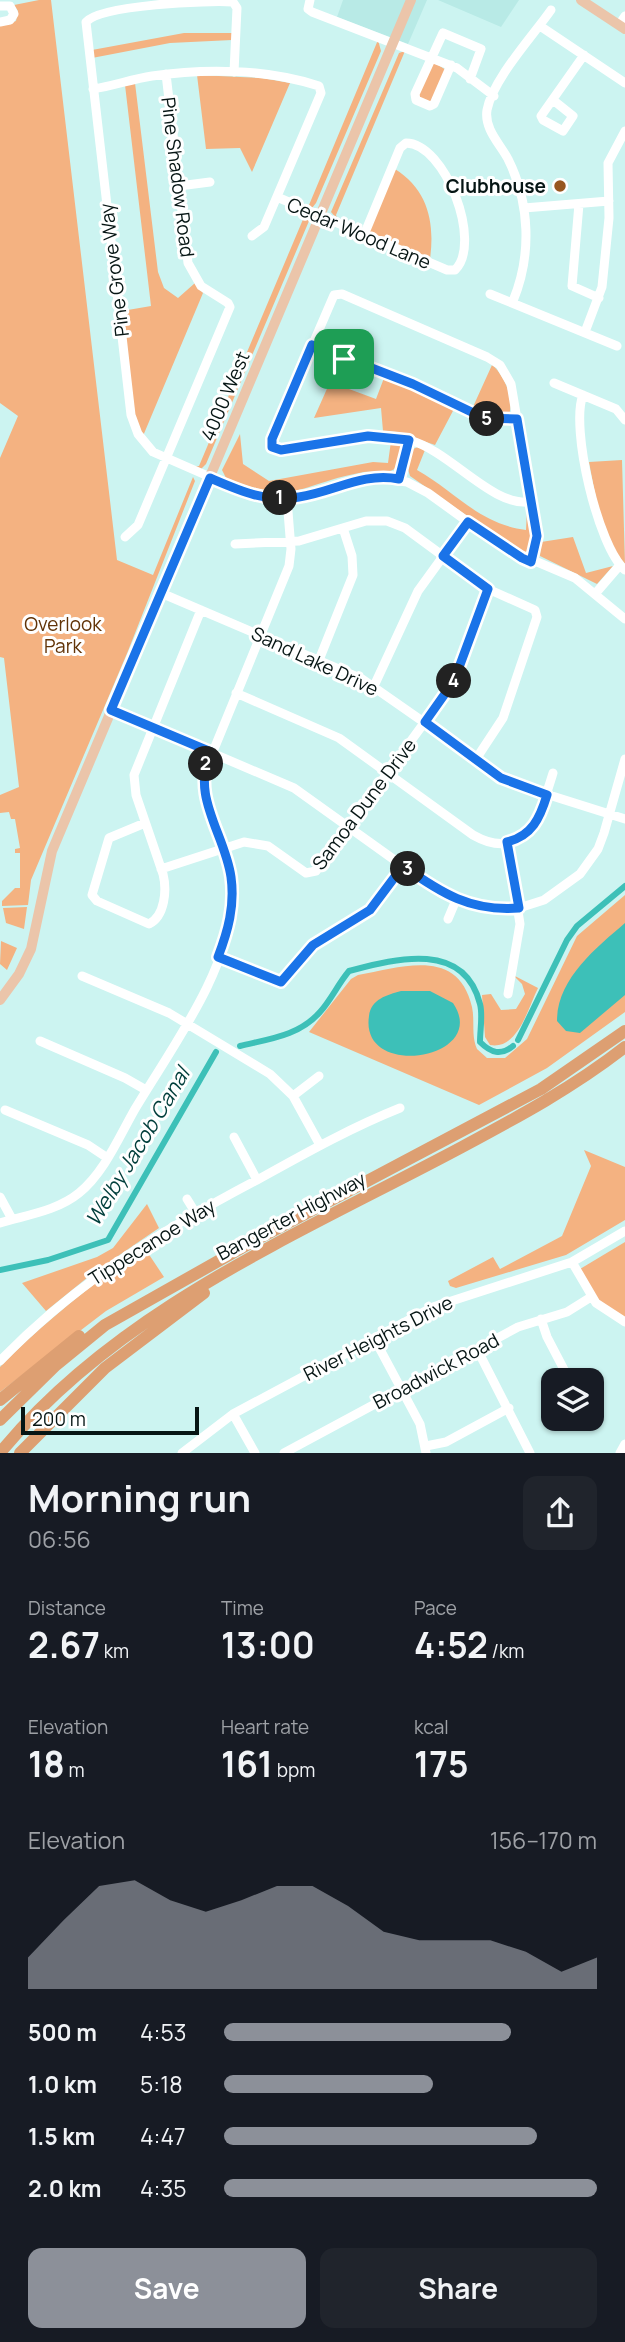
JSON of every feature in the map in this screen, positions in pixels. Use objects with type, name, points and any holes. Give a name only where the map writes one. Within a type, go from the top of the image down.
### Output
[{"type":"highway","name":"Bangerter Highway","points":[[0,1420],[47,1373],[105,1325],[252,1242],[541,1089],[625,1031]]},
{"type":"highway","name":"Bangerter Highway","points":[[0,1453],[54,1392],[85,1364],[149,1318],[237,1266],[540,1105],[625,1047]]},
{"type":"highway","points":[[20,1453],[66,1404],[130,1346],[237,1266]]},
{"type":"highway","points":[[0,1401],[64,1347],[86,1332],[105,1325]]},
{"type":"main road","name":"4000 West","points":[[0,1000],[19,974],[31,949],[49,860],[411,0]]},
{"type":"main road","points":[[581,0],[623,24]]},
{"type":"street","points":[[310,0],[308,6],[312,12],[394,41],[451,65],[494,96]]},
{"type":"street","name":"Pine Grove Way","points":[[233,72],[237,8],[233,2],[159,4],[87,20],[131,415],[141,439],[166,459],[210,478],[249,494],[287,499]]},
{"type":"street","points":[[0,6],[10,6],[14,12],[12,19],[0,22]]},
{"type":"street","points":[[513,301],[525,257],[524,208],[511,166],[488,125],[487,111],[494,96],[551,10]]},
{"type":"street","points":[[540,26],[625,83]]},
{"type":"street","points":[[451,65],[432,105],[418,101],[415,96],[440,36],[445,33],[481,49],[470,79]]},
{"type":"street","points":[[553,100],[573,116],[563,131],[541,118],[553,100],[584,55]]},
{"type":"street","points":[[93,89],[166,74],[233,72],[290,79],[321,88],[264,227],[252,236]]},
{"type":"street","name":"Pine Shadow Road","points":[[166,74],[190,269],[201,286],[230,307],[166,459]]},
{"type":"street","points":[[585,332],[599,298],[609,201],[610,158],[625,131]]},
{"type":"street","name":"Cedar Wood Lane","points":[[276,197],[364,235],[447,270],[455,270],[460,264],[463,223],[453,188],[431,158],[416,144],[406,143],[400,148],[364,235]]},
{"type":"street","points":[[179,186],[210,182]]},
{"type":"street","points":[[524,208],[609,201]]},
{"type":"street","points":[[579,204],[572,286],[599,298]]},
{"type":"street","points":[[490,293],[617,346]]},
{"type":"street","points":[[531,502],[518,503],[502,497],[439,452],[409,440],[368,436],[281,450],[272,447],[272,439],[336,294],[496,362],[510,380],[537,536],[531,562]]},
{"type":"street","points":[[312,345],[413,384],[484,418],[517,419]]},
{"type":"street","points":[[554,383],[616,410],[625,420]]},
{"type":"street","points":[[583,395],[578,415],[593,505],[609,551],[620,569],[611,572],[598,591]]},
{"type":"street","points":[[399,479],[409,440]]},
{"type":"street","points":[[125,537],[137,528],[166,459]]},
{"type":"street","points":[[0,1223],[54,1207],[74,1197],[91,1181],[202,995],[218,957],[232,906],[231,877],[203,787],[204,770],[289,566],[291,542],[287,499],[362,478],[399,479],[421,489],[504,548],[531,562],[569,575],[598,591],[625,618]]},
{"type":"street","points":[[235,544],[291,542],[373,520],[393,522],[488,589],[537,612],[503,718],[476,759]]},
{"type":"street","points":[[374,686],[418,591],[468,522]]},
{"type":"street","points":[[319,660],[353,575],[352,556],[343,528]]},
{"type":"street","name":"Samoa Dune Drive","points":[[161,869],[244,842],[263,845],[312,874],[318,869],[454,681],[488,589]]},
{"type":"street","name":"Sand Lake Drive","points":[[161,593],[374,686],[511,783],[625,818]]},
{"type":"street","points":[[145,823],[109,838],[93,898],[152,923],[165,897],[161,869],[136,795],[134,775],[201,610]]},
{"type":"street","points":[[236,693],[334,734],[478,838],[507,842],[532,828],[540,815],[553,773]]},
{"type":"street","points":[[111,710],[294,788],[403,866],[456,900],[484,908],[519,908],[544,900],[580,874],[598,849],[625,759]]},
{"type":"street","points":[[507,842],[519,908],[520,929],[512,960],[508,994]]},
{"type":"street","points":[[218,957],[283,982],[313,945],[370,910],[403,866]]},
{"type":"street","points":[[448,919],[456,900]]},
{"type":"street","points":[[82,976],[185,1023],[270,1074],[293,1096],[320,1145]]},
{"type":"street","points":[[40,1041],[124,1077],[146,1090]]},
{"type":"street","points":[[293,1096],[319,1076]]},
{"type":"street","name":"Tippecanoe Way","points":[[0,1361],[95,1276],[195,1212],[320,1145],[400,1108]]},
{"type":"street","points":[[5,1110],[88,1146],[106,1157]]},
{"type":"street","points":[[234,1137],[257,1180]]},
{"type":"street","points":[[0,1197],[12,1219]]},
{"type":"street","points":[[187,1199],[195,1212]]},
{"type":"street","name":"River Heights Drive","points":[[181,1453],[233,1414],[451,1298],[572,1262],[625,1231]]},
{"type":"street","points":[[572,1262],[591,1297],[608,1314],[625,1322]]},
{"type":"street","name":"Broadwick Road","points":[[284,1453],[523,1325],[572,1310],[591,1297]]},
{"type":"street","points":[[541,1319],[563,1368]]},
{"type":"street","points":[[374,1338],[420,1424],[426,1450],[453,1439],[509,1408]]},
{"type":"street","points":[[0,1345],[8,1353]]},
{"type":"street","points":[[477,1349],[530,1453]]},
{"type":"street","points":[[233,1414],[255,1453]]},
{"type":"street","points":[[620,1453],[625,1444]]},
{"type":"shaded area","points":[[343,0],[427,0],[408,44],[337,17]]},
{"type":"shaded area","points":[[438,0],[519,0],[501,27]]},
{"type":"green space","name":"Overlook Park","points":[[51,0],[117,560],[153,575],[193,477],[195,481],[128,651],[31,880],[28,905],[2,906],[2,901],[15,888],[20,888],[20,853],[15,853],[15,849],[20,848],[15,819],[11,819],[9,812],[0,813],[0,795],[19,787],[4,658],[0,657],[0,458],[18,416],[0,403],[0,26],[16,21],[18,11],[14,5]]},
{"type":"green space","points":[[184,33],[232,33],[232,40],[170,43],[92,58],[92,50]]},
{"type":"green space","points":[[378,40],[381,51],[316,203],[312,208],[303,205],[309,205]]},
{"type":"green space","points":[[405,51],[336,215],[338,220],[331,212],[399,53]]},
{"type":"green space","points":[[435,63],[446,70],[431,103],[420,99],[418,95],[431,64]]},
{"type":"green space","points":[[197,75],[262,78],[290,83],[252,172],[240,148],[206,149]]},
{"type":"green space","points":[[135,83],[158,272],[164,288],[178,298],[195,283],[203,293],[143,436],[135,415],[122,311],[151,306],[125,85]]},
{"type":"green space","points":[[395,169],[415,187],[427,208],[431,232],[430,259],[372,235],[369,230]]},
{"type":"green space","points":[[300,212],[306,215],[309,221],[206,464],[201,469],[192,467],[199,466],[304,217]]},
{"type":"green space","points":[[492,365],[508,389],[511,403],[508,416],[495,418],[472,409]]},
{"type":"green space","points":[[384,378],[454,409],[435,445],[397,432],[383,431],[381,408],[314,418],[330,382],[376,399]]},
{"type":"green space","points":[[240,434],[243,464],[269,481],[373,462],[388,463],[391,441],[401,446],[393,470],[364,472],[298,490],[268,491],[226,478],[222,470]]},
{"type":"green space","points":[[418,447],[425,450],[417,470],[481,514],[509,527],[526,530],[527,509],[532,533],[529,551],[524,552],[506,543],[410,476],[408,469],[413,449]]},
{"type":"green space","points":[[622,460],[625,564],[605,529],[589,462]]},
{"type":"green space","points":[[573,537],[586,573],[613,566],[597,584],[540,556],[541,542]]},
{"type":"green space","points":[[625,895],[625,1012],[547,1068],[479,1105],[309,1032],[351,979],[358,975],[393,968],[427,966],[442,968],[455,976],[465,988],[472,1007],[477,1049],[487,1058],[505,1058],[527,1039],[577,936]]},
{"type":"green space","points":[[27,907],[24,929],[6,923],[3,908]]},
{"type":"green space","points":[[1,941],[17,948],[7,970],[0,964]]},
{"type":"green space","points":[[513,975],[538,988],[515,1034],[500,1045],[490,1045],[485,1037],[482,995],[491,994],[501,1010],[516,1009],[525,994],[522,984]]},
{"type":"green space","points":[[584,1150],[625,1167],[625,1220],[566,1255],[456,1288],[450,1286],[448,1281],[493,1257],[500,1269],[562,1236],[591,1166]]},
{"type":"green space","points":[[147,1204],[159,1228],[93,1273],[46,1311],[22,1283],[97,1257],[113,1248]]},
{"type":"green space","points":[[625,1242],[625,1318],[599,1301],[580,1269]]},
{"type":"green space","points":[[144,1247],[164,1277],[106,1311],[0,1392],[0,1367],[70,1304]]},
{"type":"water","points":[[625,923],[625,995],[580,1033],[566,1031],[557,1021],[559,1006],[571,978],[591,954]]},
{"type":"water","points":[[401,991],[430,991],[453,1003],[460,1022],[454,1038],[440,1049],[422,1055],[401,1055],[383,1049],[371,1036],[370,1010],[380,999]]},
{"type":"waterway","name":"Welby Jacob Canal","points":[[518,1040],[567,940],[577,926],[625,886]]},
{"type":"waterway","name":"Welby Jacob Canal","points":[[240,1046],[283,1035],[312,1020],[349,971],[406,959],[444,962],[459,970],[472,984],[480,1004],[480,1042],[496,1052],[513,1046]]},
{"type":"waterway","name":"Welby Jacob Canal","points":[[0,1270],[48,1260],[108,1240],[216,1052]]},
{"type":"place","name":"Clubhouse","points":[[560,186]]},
{"type":"route","points":[[312,345],[344,359],[413,384],[484,418],[494,421],[517,419],[537,536],[535,551],[531,562],[495,543],[468,522],[443,556],[488,589],[454,681],[425,722],[501,778],[516,786],[547,795],[532,828],[507,842],[519,908],[484,908],[456,900],[436,890],[403,866],[370,910],[313,945],[296,962],[287,979],[281,982],[218,957],[229,926],[232,888],[228,861],[203,787],[204,770],[211,752],[111,710],[210,478],[249,494],[287,499],[302,497],[362,478],[399,479],[409,440],[368,436],[281,450],[272,447],[272,439],[312,345]]}]
